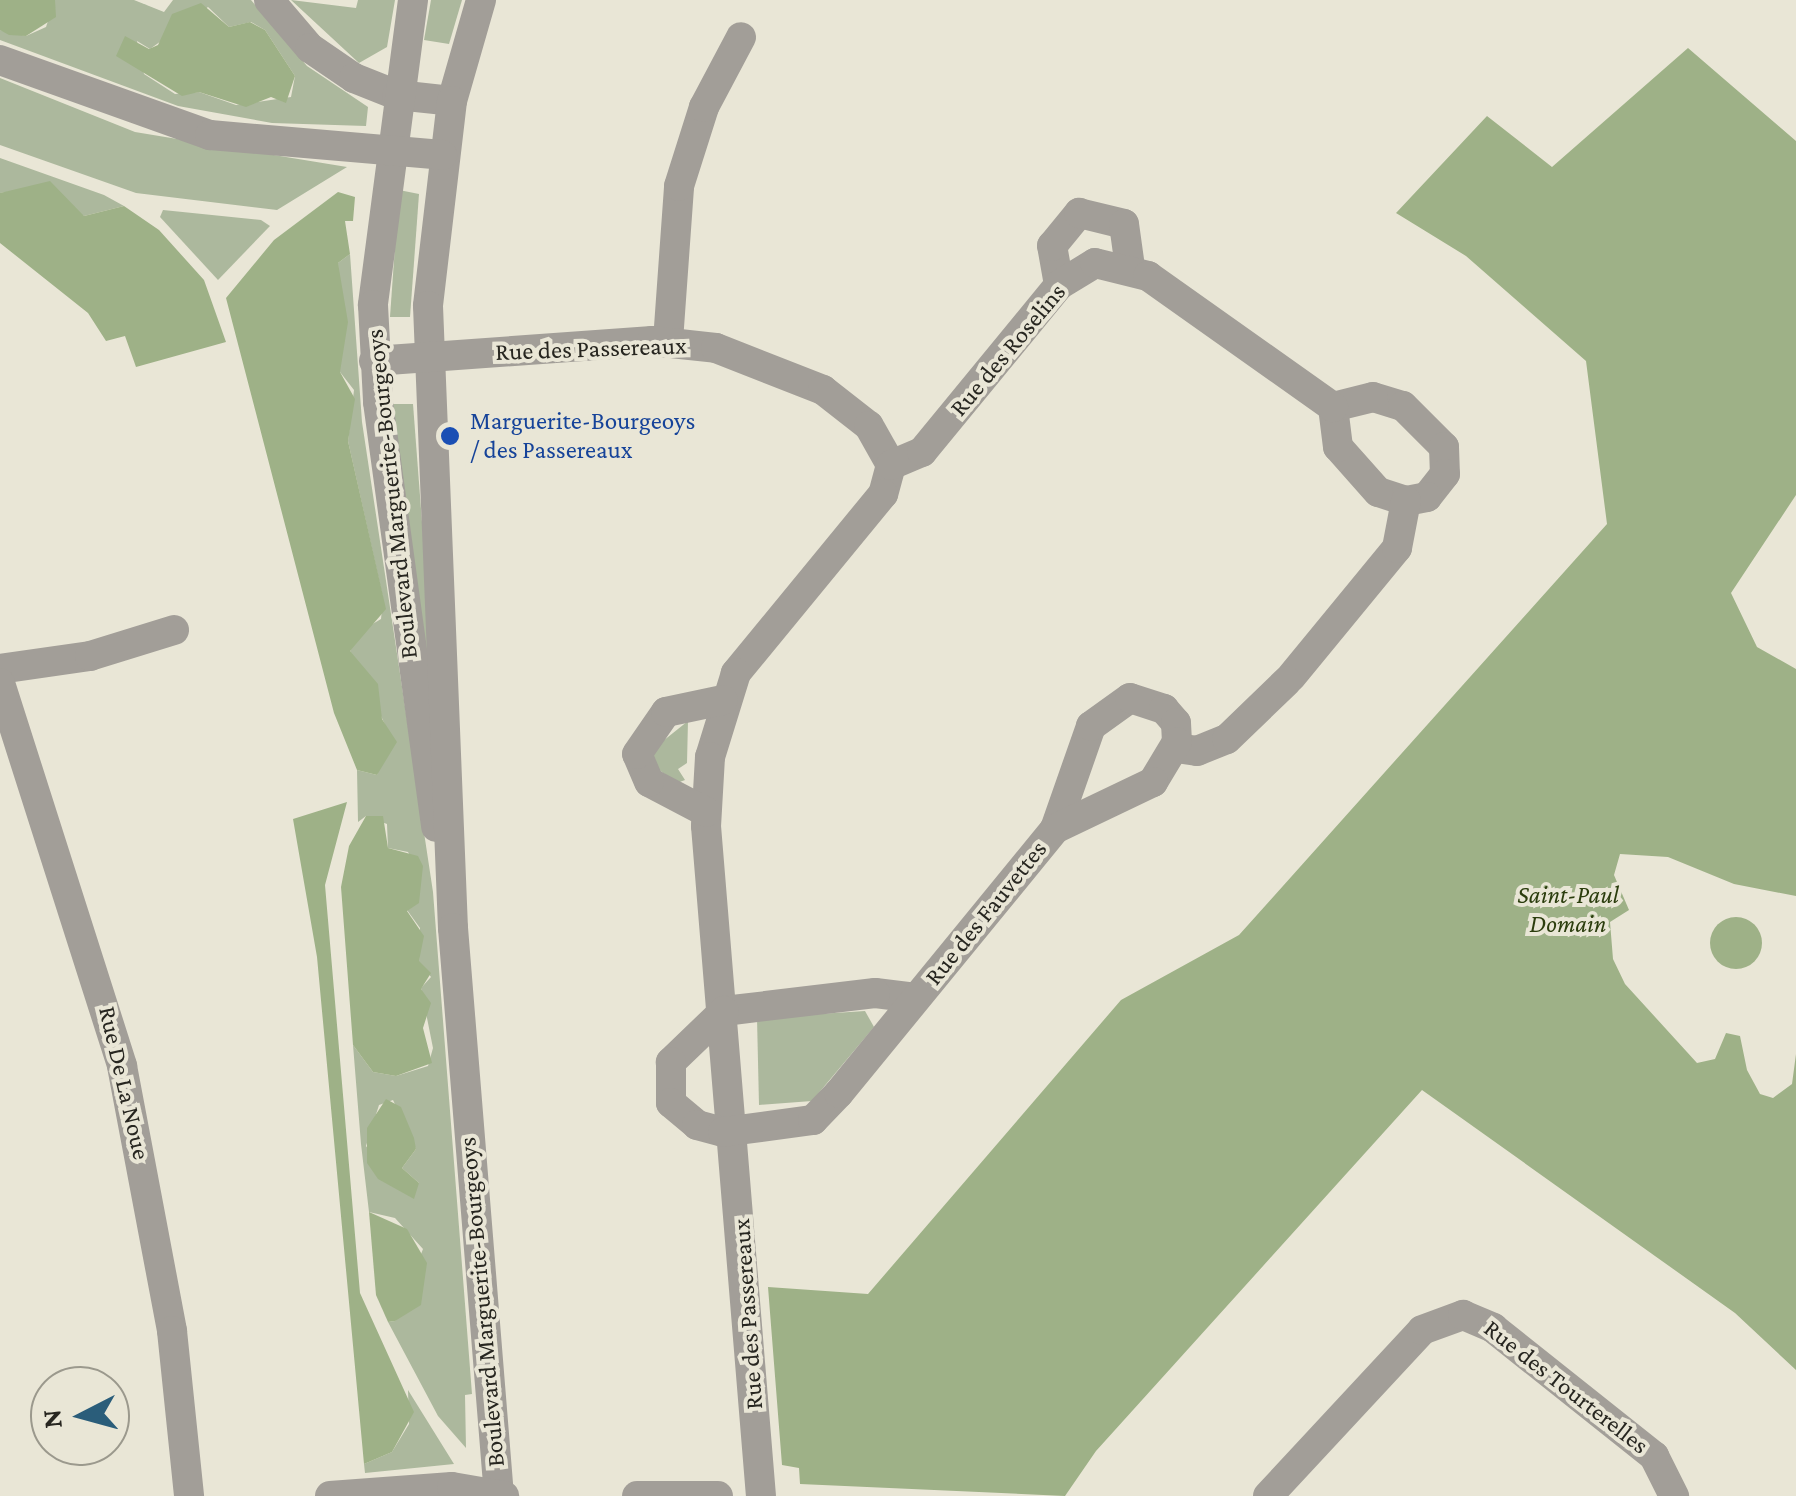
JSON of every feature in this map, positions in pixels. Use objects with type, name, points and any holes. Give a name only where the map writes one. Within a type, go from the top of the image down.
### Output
[{"type":"street","points":[[269,0],[330,64],[396,95],[452,101]]},
{"type":"street","name":"Boulevard Marguerite-Bourgeoys","points":[[413,0],[374,264],[374,361],[417,711],[454,928]]},
{"type":"street","name":"Boulevard Marguerite-Bourgeoys","points":[[482,0],[452,101],[442,155],[428,357],[454,928],[501,1496]]},
{"type":"street","points":[[668,341],[679,186],[704,107],[741,36]]},
{"type":"street","points":[[0,60],[191,131],[442,155]]},
{"type":"street","points":[[1058,285],[1052,246],[1079,213],[1124,224],[1130,267],[1334,407],[1393,400],[1438,438],[1446,457],[1442,482],[1427,497],[1406,501],[1378,492],[1350,467],[1336,438],[1334,407]]},
{"type":"street","name":"Rue des Roselins","points":[[891,465],[927,447],[1058,285],[1095,264],[1130,267]]},
{"type":"street","name":"Rue des Passereaux","points":[[374,361],[668,341],[746,356],[824,390],[869,426],[891,465],[883,494],[746,659],[722,700],[706,812],[760,1496]]},
{"type":"street","points":[[1176,748],[1197,751],[1227,739],[1289,679],[1398,548],[1406,501]]},
{"type":"street","points":[[0,669],[90,656],[174,630]]},
{"type":"street","name":"Rue De La Noue","points":[[0,683],[122,1066],[172,1331],[189,1496]]},
{"type":"street","name":"Rue des Fauvettes","points":[[734,1132],[813,1120],[1055,829],[1084,737],[1110,706],[1130,698],[1154,702],[1176,723],[1176,748],[1143,791],[1055,829]]},
{"type":"street","points":[[706,812],[649,782],[637,754],[666,712],[722,700]]},
{"type":"street","name":"Rue des Fauvettes","points":[[724,1011],[875,993],[916,998]]},
{"type":"street","points":[[724,1011],[678,1052],[666,1086],[671,1103],[697,1125],[734,1132]]},
{"type":"street","name":"Rue des Tourterelles","points":[[1268,1496],[1422,1330],[1463,1316],[1493,1328],[1654,1456],[1674,1496]]},
{"type":"street","points":[[330,1496],[452,1488],[501,1496]]},
{"type":"street","points":[[637,1496],[718,1496]]},
{"type":"green space","points":[[0,0],[55,0],[56,17],[26,36],[9,35],[0,30]]},
{"type":"green space","points":[[55,0],[134,0],[164,12],[173,0],[251,0],[307,66],[368,107],[366,126],[272,123],[178,106],[0,40],[0,30],[26,36],[46,27]],"holes":[[[208,7],[229,27],[251,22],[265,30],[295,76],[291,97],[236,105],[199,92],[175,94],[144,74],[137,41],[150,49]]]},
{"type":"green space","points":[[291,0],[356,8],[358,0],[395,0],[387,47],[359,63]]},
{"type":"green space","points":[[431,0],[462,0],[449,44],[424,40]]},
{"type":"green space","points":[[201,3],[229,27],[250,22],[265,30],[295,76],[286,103],[271,97],[246,107],[199,92],[182,96],[116,56],[125,36],[149,49],[158,45],[172,14]]},
{"type":"green space","name":"Saint-Paul Domain","points":[[1688,48],[1796,141],[1796,495],[1731,593],[1757,647],[1796,669],[1796,896],[1734,884],[1668,857],[1620,854],[1614,875],[1629,910],[1610,922],[1613,959],[1625,984],[1697,1063],[1715,1059],[1726,1033],[1740,1036],[1747,1070],[1760,1094],[1773,1098],[1792,1084],[1796,1054],[1796,1370],[1735,1313],[1422,1090],[1096,1451],[1065,1496],[800,1484],[799,1468],[782,1465],[768,1287],[868,1294],[1121,1000],[1239,935],[1607,524],[1586,361],[1466,256],[1396,213],[1487,116],[1552,167]]},
{"type":"green space","points":[[0,78],[135,132],[347,167],[277,210],[136,193],[0,145]]},
{"type":"green space","points":[[0,158],[104,195],[124,206],[84,216],[21,190],[0,193]]},
{"type":"green space","points":[[50,181],[84,216],[124,206],[159,230],[204,280],[226,342],[136,367],[125,336],[106,341],[88,313],[0,243],[0,193]]},
{"type":"green space","points":[[399,190],[419,194],[410,317],[390,317]]},
{"type":"green space","points":[[338,192],[355,197],[353,221],[345,221],[350,254],[338,263],[348,322],[340,372],[355,399],[348,441],[386,609],[350,651],[378,684],[382,719],[397,742],[377,775],[357,770],[334,713],[226,298],[274,240]]},
{"type":"green space","points":[[163,210],[261,220],[270,226],[218,280],[160,217]]},
{"type":"green space","points":[[350,254],[362,422],[433,892],[472,1394],[465,1395],[466,1448],[438,1416],[388,1322],[395,1321],[423,1249],[395,1218],[369,1212],[361,1144],[353,1045],[373,1072],[396,1076],[428,1066],[433,1048],[421,988],[431,977],[419,962],[420,928],[407,910],[421,876],[408,852],[388,848],[387,824],[366,816],[358,822],[357,770],[377,775],[390,735],[350,651],[359,632],[381,619],[383,598],[348,441],[354,390],[340,372],[338,263]],"holes":[[[393,1100],[416,1149],[402,1168],[419,1183],[397,1188],[366,1146],[379,1105]]]},
{"type":"green space","points":[[393,404],[413,404],[436,706],[426,707]]},
{"type":"green space","points":[[688,721],[687,763],[678,769],[685,780],[677,783],[655,767],[653,749]]},
{"type":"green space","points":[[347,802],[325,885],[360,1293],[414,1412],[392,1452],[364,1464],[317,957],[293,819]]},
{"type":"green space","points":[[366,816],[383,816],[388,848],[418,856],[423,866],[419,903],[407,911],[424,936],[419,961],[431,973],[421,989],[431,1003],[423,1028],[432,1063],[396,1076],[373,1072],[353,1045],[341,887],[349,846]]},
{"type":"green space","points":[[1736,917],[1754,925],[1762,943],[1754,961],[1736,969],[1718,961],[1710,943],[1718,925]]},
{"type":"green space","points":[[865,1011],[874,1027],[812,1101],[759,1105],[757,1018]]},
{"type":"green space","points":[[386,1099],[401,1107],[414,1138],[416,1149],[402,1168],[419,1183],[414,1199],[378,1179],[367,1163],[367,1128]]},
{"type":"green space","points":[[369,1212],[407,1229],[427,1263],[421,1305],[395,1321],[388,1322],[376,1295]]},
{"type":"green space","points":[[408,1390],[454,1464],[365,1473],[364,1464],[392,1452],[409,1424]]},
{"type":"place","name":"Marguerite-Bourgeoys / des Passereaux","points":[[450,436]]}]
